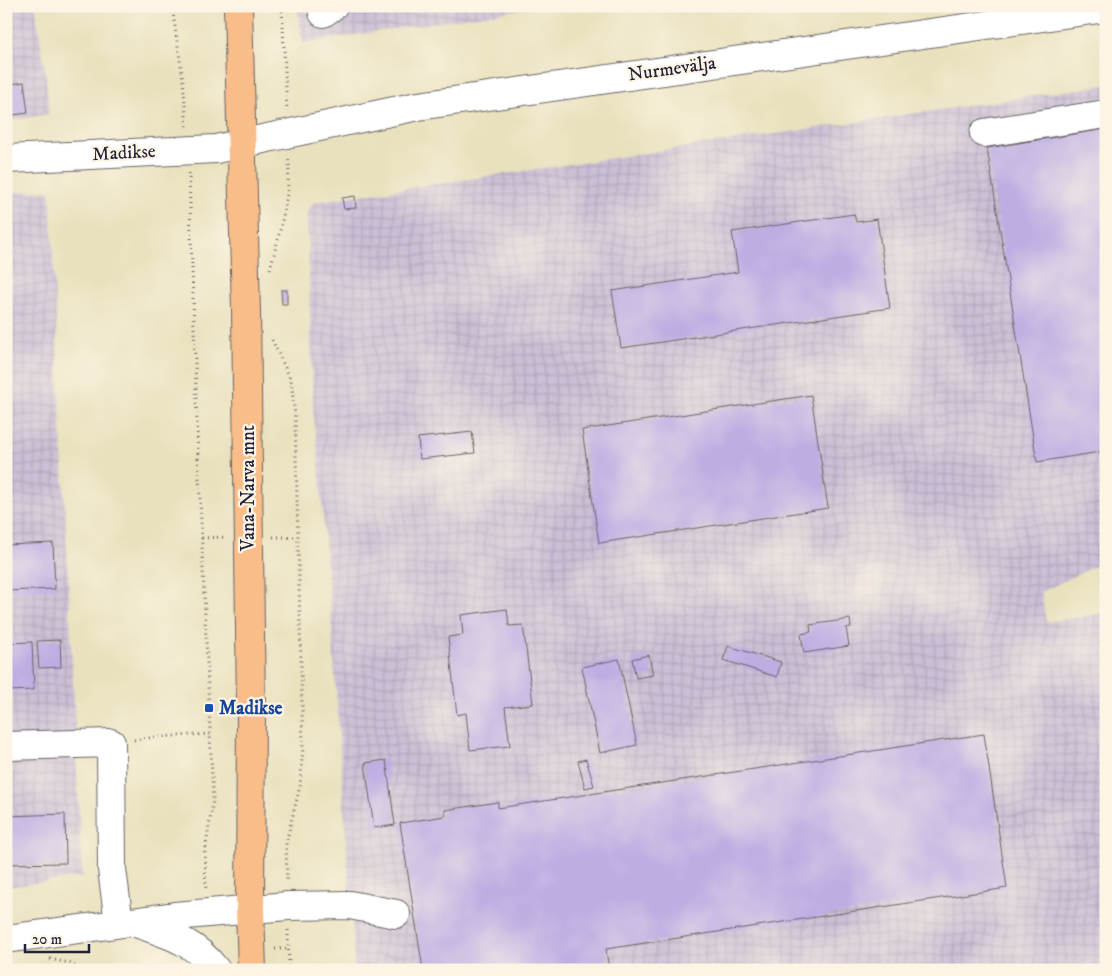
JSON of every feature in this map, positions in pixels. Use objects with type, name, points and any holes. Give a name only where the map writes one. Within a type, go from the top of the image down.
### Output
[{"type":"main road","name":"Vana-Narva mnt","points":[[238,6],[248,419],[251,709],[250,909],[252,970]]},
{"type":"street","points":[[322,6],[323,13],[334,6]]},
{"type":"street","name":"Nurmevälja","points":[[242,144],[418,106],[1106,8]]},
{"type":"street","points":[[984,132],[1106,114]]},
{"type":"street","name":"Madikse","points":[[6,159],[216,149],[242,144]]},
{"type":"street","points":[[6,746],[111,743],[112,869],[126,922]]},
{"type":"street","points":[[6,939],[126,922],[288,906],[350,905],[396,914]]},
{"type":"street","points":[[126,922],[173,935],[189,944],[208,960],[216,970]]},
{"type":"path","points":[[172,6],[183,80],[189,150],[213,801],[205,852],[209,913]]},
{"type":"path","points":[[270,271],[279,236],[289,180],[282,6]]},
{"type":"path","points":[[272,336],[272,343],[291,380],[295,415],[303,748],[300,786],[286,844],[289,970]]},
{"type":"path","points":[[111,743],[155,737],[210,734]]},
{"type":"path","points":[[46,958],[69,962],[82,970]]},
{"type":"shaded area","points":[[6,6],[35,6],[46,78],[49,114],[6,121]]},
{"type":"shaded area","points":[[297,6],[541,6],[303,43]]},
{"type":"shaded area","points":[[1106,85],[1106,561],[1041,592],[1046,622],[1106,613],[1106,970],[355,970],[333,643],[318,452],[313,413],[307,212],[314,202]]},
{"type":"shaded area","points":[[50,191],[82,877],[6,887],[6,192]]},
{"type":"building","points":[[24,82],[28,113],[6,116],[6,85]]},
{"type":"building","points":[[1106,129],[1106,451],[1037,462],[987,148]]},
{"type":"building","points":[[355,196],[356,208],[344,209],[342,198]]},
{"type":"building","points":[[854,214],[856,222],[877,219],[890,308],[621,348],[612,291],[738,272],[732,232]]},
{"type":"building","points":[[281,290],[287,290],[287,304],[282,304]]},
{"type":"building","points":[[811,395],[828,508],[599,543],[582,430]]},
{"type":"building","points":[[472,432],[475,453],[420,459],[418,438]]},
{"type":"building","points":[[6,461],[10,479],[6,479]]},
{"type":"building","points":[[53,543],[55,589],[6,591],[6,545]]},
{"type":"building","points":[[507,609],[509,626],[523,625],[533,704],[505,707],[510,746],[470,750],[466,713],[457,715],[448,637],[463,635],[461,615]]},
{"type":"building","points":[[850,619],[851,627],[846,628],[849,646],[804,653],[801,634],[811,632],[810,625]]},
{"type":"building","points":[[60,640],[61,667],[39,668],[37,641]]},
{"type":"building","points":[[32,642],[34,690],[6,691],[6,643]]},
{"type":"building","points":[[728,646],[781,662],[777,677],[723,660]]},
{"type":"building","points":[[649,655],[653,675],[636,678],[632,659]]},
{"type":"building","points":[[619,659],[637,745],[600,753],[582,667]]},
{"type":"building","points":[[984,734],[1007,888],[606,949],[609,970],[423,970],[400,823],[445,816],[445,810],[498,802],[498,808]]},
{"type":"building","points":[[586,759],[594,786],[585,788],[578,761]]},
{"type":"building","points":[[386,760],[395,825],[374,828],[365,763]]},
{"type":"building","points":[[65,814],[66,863],[6,864],[6,816]]},
{"type":"place","name":"Madikse","points":[[209,708]]}]
